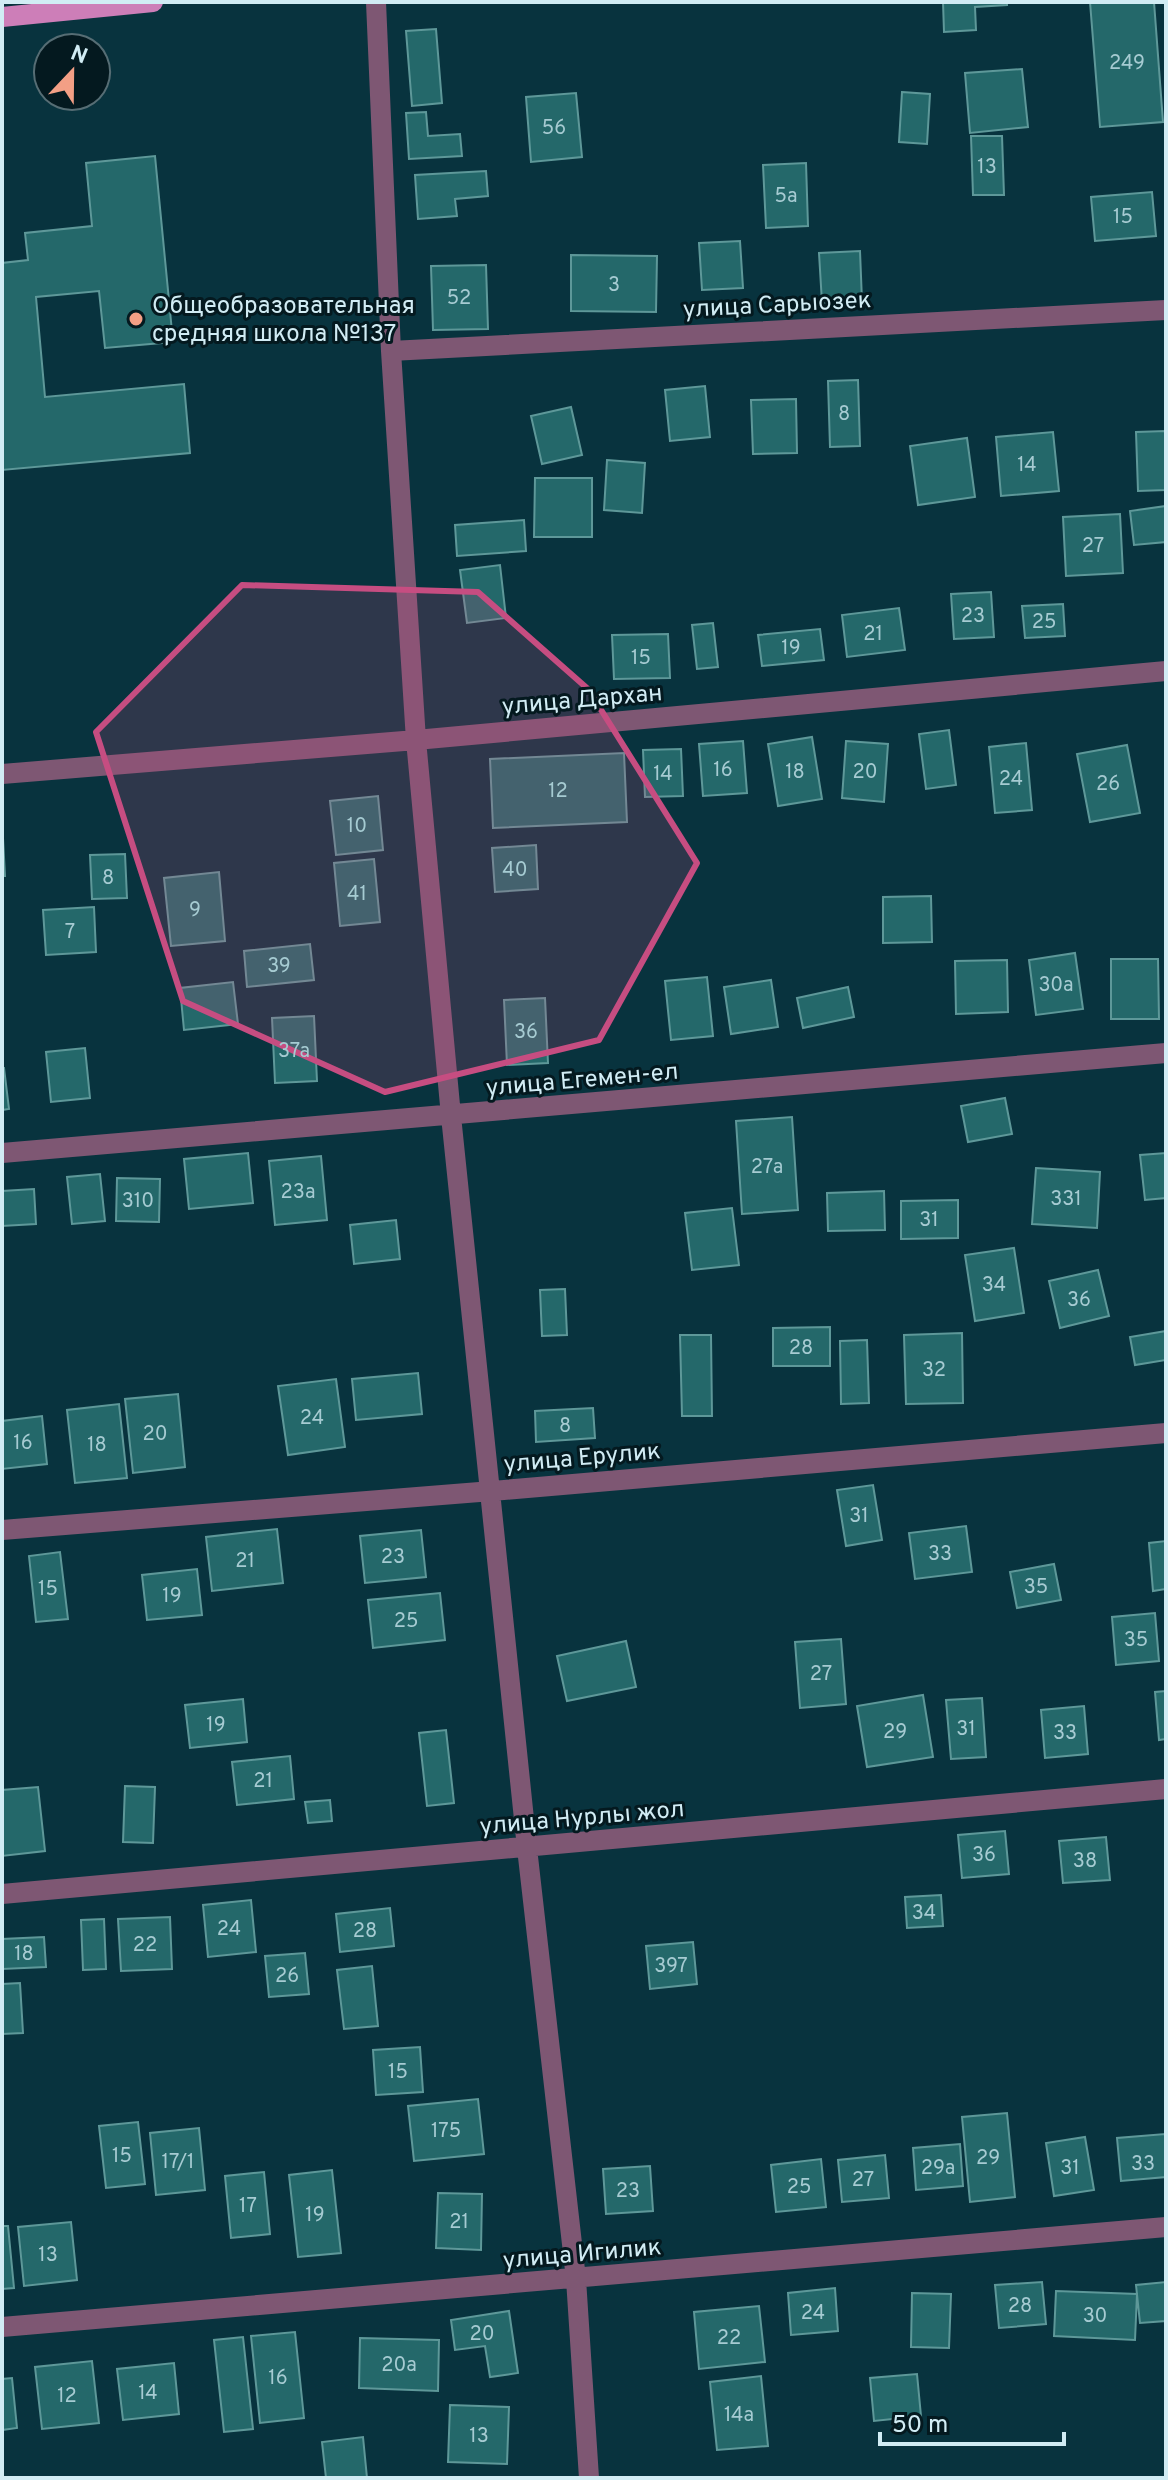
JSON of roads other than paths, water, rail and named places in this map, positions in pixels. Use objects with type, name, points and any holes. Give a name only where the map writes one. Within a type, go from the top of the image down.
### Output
[{"type":"main road","points":[[2,17],[153,2]]},
{"type":"street","points":[[376,2],[391,351],[416,740],[451,1116],[527,1848],[576,2279],[589,2478]]},
{"type":"street","name":"улица Сарыозек","points":[[391,351],[1166,310]]},
{"type":"street","name":"улица Дархан","points":[[2,774],[416,740],[1166,671]]},
{"type":"street","name":"улица Егемен-ел","points":[[2,1153],[1166,1053]]},
{"type":"street","name":"улица Ерулик","points":[[2,1530],[1166,1433]]},
{"type":"street","name":"улица Нурлы жол","points":[[2,1894],[1166,1789]]},
{"type":"street","name":"улица Игилик","points":[[2,2327],[1166,2227]]},
{"type":"place","name":"Общеобразовательная средняя школа №137","points":[[136,319]]}]
